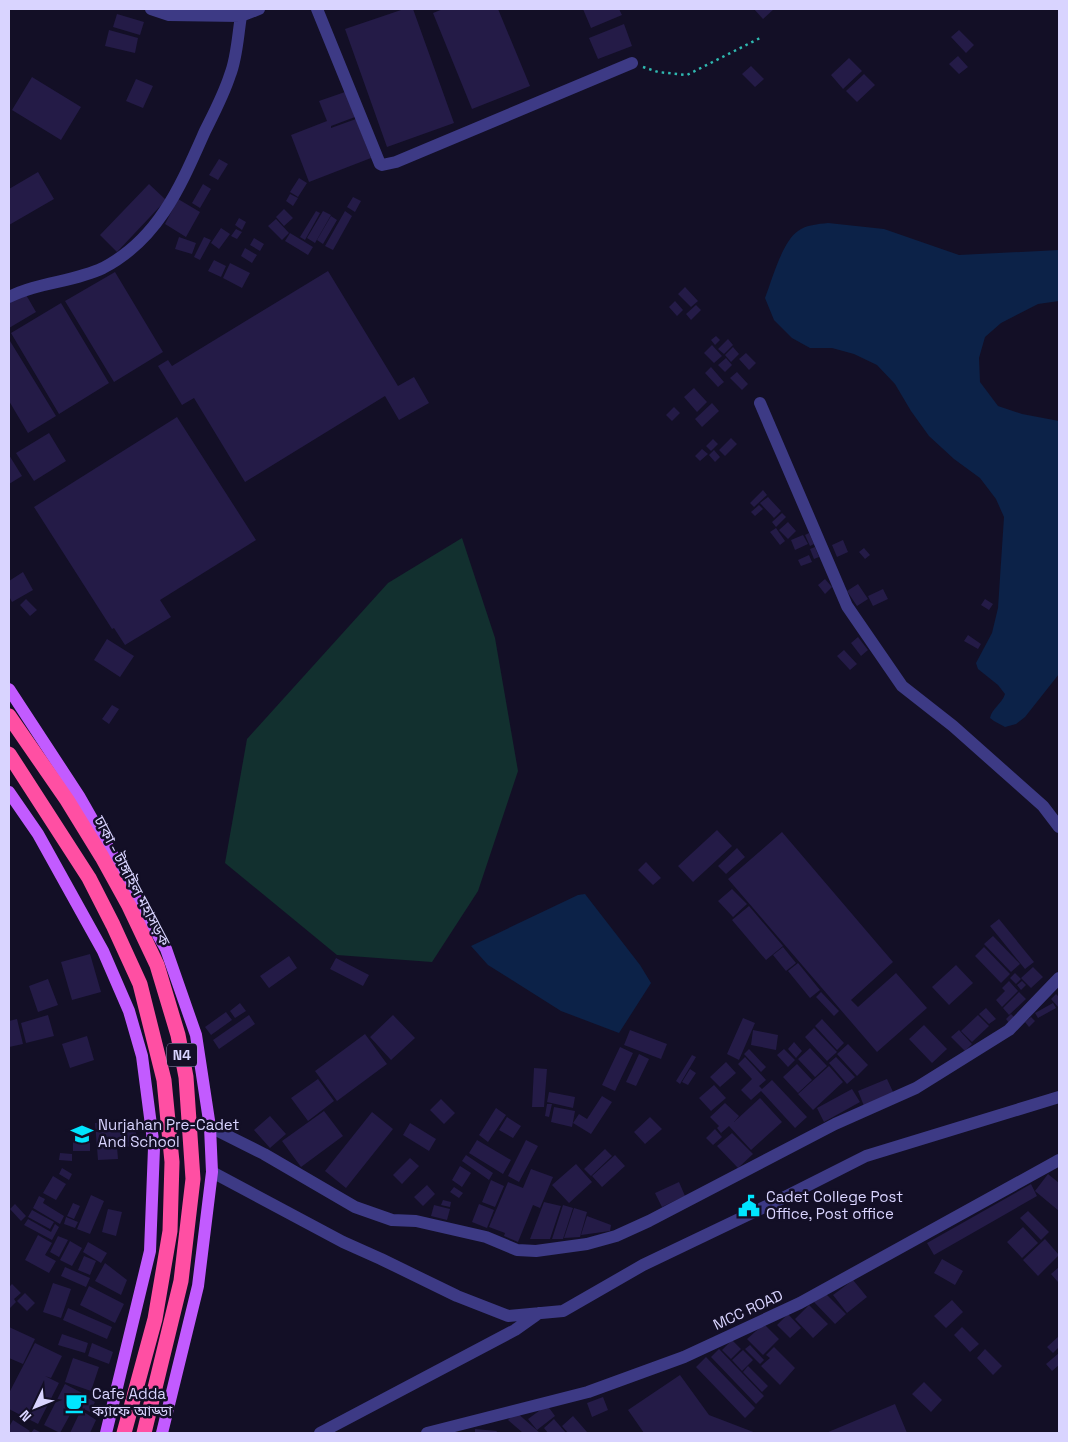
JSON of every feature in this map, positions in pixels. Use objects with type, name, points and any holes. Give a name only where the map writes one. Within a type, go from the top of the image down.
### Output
[{"type":"highway","name":"ঢাকা - টাঙ্গাইল মহাসড়ক","points":[[9,716],[67,800],[129,906],[157,965],[178,1035],[190,1117],[193,1179],[181,1281],[144,1433]]},
{"type":"highway","name":"N4","points":[[9,754],[90,878],[113,925],[140,984],[164,1080],[172,1162],[170,1231],[155,1319],[124,1433]]},
{"type":"main road","points":[[9,689],[79,796],[166,949],[196,1036],[210,1127],[212,1172],[198,1286],[162,1433]]},
{"type":"main road","points":[[9,792],[38,834],[103,951],[129,1011],[142,1056],[154,1148],[150,1251],[106,1433]]},
{"type":"street","points":[[151,9],[169,15],[241,16],[260,9]]},
{"type":"street","points":[[317,9],[382,166],[396,162],[632,64]]},
{"type":"street","points":[[9,297],[23,290],[62,281],[102,268],[133,247],[160,219],[183,181],[231,74],[241,16]]},
{"type":"street","points":[[760,403],[846,606],[902,686],[953,726],[1043,806],[1059,826]]},
{"type":"street","points":[[210,1127],[264,1154],[355,1207],[392,1220],[416,1221],[486,1237],[517,1250],[536,1251],[587,1244],[616,1236],[641,1225],[835,1124],[916,1088],[1009,1030],[1059,978]]},
{"type":"street","points":[[212,1172],[343,1242],[457,1296],[508,1316],[562,1311],[643,1265],[866,1156],[1059,1097]]},
{"type":"street","name":"MCC ROAD","points":[[427,1433],[588,1392],[684,1358],[800,1303],[1059,1160]]},
{"type":"street","points":[[320,1433],[507,1335],[539,1313]]},
{"type":"path","points":[[632,64],[658,72],[687,75],[762,37]]},
{"type":"green space","points":[[462,538],[495,638],[518,771],[478,891],[432,962],[337,955],[225,863],[247,739],[388,583]]},
{"type":"water","points":[[828,223],[884,229],[959,255],[1059,250],[1059,301],[1038,304],[1001,323],[985,337],[979,358],[980,382],[998,406],[1022,414],[1059,421],[1059,674],[1025,717],[1016,724],[1005,727],[990,718],[1005,694],[998,685],[978,669],[976,663],[992,633],[998,608],[1004,517],[996,499],[980,478],[954,459],[929,436],[895,384],[877,365],[854,354],[832,348],[810,348],[792,338],[774,320],[765,298],[782,252],[792,236],[805,227]]},
{"type":"water","points":[[585,894],[640,965],[651,983],[619,1033],[561,1011],[488,965],[471,946],[578,895]]},
{"type":"building","points":[[404,9],[413,9],[454,123],[387,147],[345,29]]},
{"type":"building","points":[[443,9],[498,9],[530,86],[472,109],[433,13]]},
{"type":"building","points":[[583,9],[619,9],[622,15],[591,28]]},
{"type":"building","points":[[754,9],[774,9],[763,19]]},
{"type":"building","points":[[117,14],[144,22],[140,35],[113,27]]},
{"type":"building","points":[[624,24],[632,46],[598,59],[589,38]]},
{"type":"building","points":[[109,30],[138,38],[135,53],[105,46]]},
{"type":"building","points":[[959,30],[974,45],[966,53],[951,37]]},
{"type":"building","points":[[958,56],[968,67],[959,74],[949,64]]},
{"type":"building","points":[[849,58],[862,71],[843,89],[831,75]]},
{"type":"building","points":[[751,66],[764,79],[755,87],[742,74]]},
{"type":"building","points":[[864,74],[875,85],[857,102],[846,91]]},
{"type":"building","points":[[32,77],[81,107],[61,140],[12,110]]},
{"type":"building","points":[[136,79],[153,86],[143,108],[126,101]]},
{"type":"building","points":[[345,92],[355,117],[331,126],[331,128],[356,119],[371,158],[309,182],[291,135],[327,121],[319,101]]},
{"type":"building","points":[[219,159],[228,164],[218,180],[209,175]]},
{"type":"building","points":[[38,172],[54,199],[9,225],[9,189]]},
{"type":"building","points":[[299,178],[307,183],[298,197],[290,192]]},
{"type":"building","points":[[149,184],[166,200],[117,252],[100,235]]},
{"type":"building","points":[[203,184],[211,189],[200,208],[192,203]]},
{"type":"building","points":[[290,194],[298,198],[293,206],[286,201]]},
{"type":"building","points":[[353,197],[361,201],[355,212],[347,207]]},
{"type":"building","points":[[178,199],[200,212],[186,237],[165,224]]},
{"type":"building","points":[[284,209],[293,218],[284,226],[276,217]]},
{"type":"building","points":[[316,211],[320,213],[305,240],[300,237]]},
{"type":"building","points":[[323,211],[331,215],[315,243],[307,238]]},
{"type":"building","points":[[345,211],[352,216],[333,250],[325,246]]},
{"type":"building","points":[[331,216],[337,220],[323,244],[317,240]]},
{"type":"building","points":[[239,218],[246,222],[242,230],[235,225]]},
{"type":"building","points":[[276,219],[289,233],[282,240],[268,226]]},
{"type":"building","points":[[221,228],[230,234],[219,249],[211,243]]},
{"type":"building","points":[[236,229],[242,232],[237,239],[231,236]]},
{"type":"building","points":[[290,233],[313,247],[308,255],[285,241]]},
{"type":"building","points":[[179,237],[196,243],[192,254],[175,249]]},
{"type":"building","points":[[204,237],[211,240],[200,260],[194,257]]},
{"type":"building","points":[[254,238],[264,244],[260,251],[250,245]]},
{"type":"building","points":[[245,248],[257,255],[252,263],[241,256]]},
{"type":"building","points":[[214,260],[226,266],[221,277],[208,271]]},
{"type":"building","points":[[230,263],[250,273],[242,288],[223,278]]},
{"type":"building","points":[[328,271],[398,386],[414,377],[429,403],[399,420],[385,396],[245,482],[194,398],[182,405],[158,366],[168,360],[172,366]]},
{"type":"building","points":[[115,272],[163,352],[114,382],[65,301]]},
{"type":"building","points":[[685,287],[698,301],[691,307],[678,294]]},
{"type":"building","points":[[25,293],[36,312],[9,328],[9,303]]},
{"type":"building","points":[[675,301],[683,310],[677,316],[669,307]]},
{"type":"building","points":[[61,303],[109,383],[59,414],[11,333]]},
{"type":"building","points":[[696,305],[701,310],[691,320],[686,314]]},
{"type":"building","points":[[716,336],[720,340],[715,345],[711,340]]},
{"type":"building","points":[[728,339],[733,345],[724,354],[718,349]]},
{"type":"building","points":[[10,341],[56,416],[28,433],[9,401]]},
{"type":"building","points":[[712,345],[722,356],[714,363],[704,353]]},
{"type":"building","points":[[733,347],[739,354],[731,362],[725,355]]},
{"type":"building","points":[[746,353],[756,363],[749,370],[739,359]]},
{"type":"building","points":[[726,358],[732,365],[725,372],[718,365]]},
{"type":"building","points":[[711,367],[724,382],[718,387],[705,373]]},
{"type":"building","points":[[737,372],[748,384],[742,390],[730,378]]},
{"type":"building","points":[[694,388],[707,402],[697,412],[684,397]]},
{"type":"building","points":[[712,403],[719,411],[702,427],[695,419]]},
{"type":"building","points":[[674,407],[680,413],[672,421],[666,415]]},
{"type":"building","points":[[177,417],[256,540],[160,600],[171,617],[125,645],[114,628],[112,629],[34,507]]},
{"type":"building","points":[[49,433],[66,461],[34,481],[16,453]]},
{"type":"building","points":[[731,438],[737,444],[725,456],[719,450]]},
{"type":"building","points":[[713,439],[718,444],[711,451],[706,446]]},
{"type":"building","points":[[702,449],[708,454],[700,461],[695,456]]},
{"type":"building","points":[[714,450],[720,457],[715,462],[709,455]]},
{"type":"building","points":[[9,455],[22,476],[9,484]]},
{"type":"building","points":[[763,490],[767,495],[754,507],[750,503]]},
{"type":"building","points":[[768,497],[781,511],[774,518],[760,503]]},
{"type":"building","points":[[759,505],[763,509],[755,516],[751,512]]},
{"type":"building","points":[[782,513],[786,517],[776,527],[772,522]]},
{"type":"building","points":[[788,522],[796,531],[788,539],[779,530]]},
{"type":"building","points":[[776,528],[785,541],[780,545],[770,532]]},
{"type":"building","points":[[809,533],[814,544],[810,546],[805,535]]},
{"type":"building","points":[[803,535],[808,544],[795,550],[791,540]]},
{"type":"building","points":[[843,540],[848,552],[837,557],[832,545]]},
{"type":"building","points":[[815,547],[819,557],[814,559],[810,549]]},
{"type":"building","points":[[864,548],[870,555],[865,559],[859,552]]},
{"type":"building","points":[[809,555],[812,562],[801,566],[798,560]]},
{"type":"building","points":[[23,572],[33,590],[12,602],[9,596],[9,581]]},
{"type":"building","points":[[825,579],[832,587],[825,594],[818,585]]},
{"type":"building","points":[[858,584],[868,599],[857,606],[847,591]]},
{"type":"building","points":[[883,589],[888,599],[873,606],[868,596]]},
{"type":"building","points":[[26,599],[37,610],[30,616],[20,605]]},
{"type":"building","points":[[985,599],[993,604],[989,610],[981,605]]},
{"type":"building","points":[[968,635],[981,644],[978,649],[964,641]]},
{"type":"building","points":[[858,637],[868,650],[861,656],[851,643]]},
{"type":"building","points":[[107,639],[134,656],[120,677],[94,660]]},
{"type":"building","points":[[844,650],[857,664],[850,670],[837,656]]},
{"type":"building","points":[[112,705],[119,709],[109,724],[102,719]]},
{"type":"building","points":[[717,830],[732,846],[693,882],[678,866]]},
{"type":"building","points":[[782,832],[893,962],[851,1000],[858,1007],[896,973],[927,1008],[877,1052],[728,879]]},
{"type":"building","points":[[737,848],[745,857],[726,874],[718,866]]},
{"type":"building","points":[[646,862],[661,878],[653,885],[638,870]]},
{"type":"building","points":[[732,889],[747,904],[733,917],[718,901]]},
{"type":"building","points":[[749,906],[783,946],[766,960],[732,920]]},
{"type":"building","points":[[999,919],[1034,962],[1025,969],[990,926]]},
{"type":"building","points":[[993,936],[1020,964],[1011,972],[984,944]]},
{"type":"building","points":[[783,947],[796,963],[786,971],[773,955]]},
{"type":"building","points":[[984,947],[1010,974],[1001,983],[975,956]]},
{"type":"building","points":[[90,954],[101,992],[72,1000],[61,962]]},
{"type":"building","points":[[289,956],[297,968],[269,988],[260,976]]},
{"type":"building","points":[[336,958],[369,975],[363,986],[330,969]]},
{"type":"building","points":[[798,963],[820,990],[810,998],[788,971]]},
{"type":"building","points":[[956,965],[973,983],[949,1005],[932,987]]},
{"type":"building","points":[[1033,967],[1043,977],[1031,988],[1021,978]]},
{"type":"building","points":[[1015,973],[1021,979],[1016,984],[1010,978]]},
{"type":"building","points":[[48,979],[58,1005],[38,1012],[29,986]]},
{"type":"building","points":[[1009,981],[1018,991],[1002,1007],[996,1000],[1005,991],[1002,988]]},
{"type":"building","points":[[1022,981],[1026,985],[1021,990],[1017,985]]},
{"type":"building","points":[[821,992],[839,1011],[834,1016],[816,997]]},
{"type":"building","points":[[1019,992],[1026,999],[1009,1015],[1003,1008]]},
{"type":"building","points":[[1056,994],[1059,997],[1059,1008],[1051,999]]},
{"type":"building","points":[[240,1003],[246,1011],[235,1018],[230,1011]]},
{"type":"building","points":[[1053,1003],[1056,1008],[1038,1018],[1035,1013]]},
{"type":"building","points":[[986,1008],[996,1019],[989,1024],[979,1014]]},
{"type":"building","points":[[226,1012],[232,1020],[211,1035],[205,1027]]},
{"type":"building","points":[[1011,1014],[1015,1018],[1009,1023],[1006,1019]]},
{"type":"building","points":[[48,1015],[54,1036],[26,1043],[21,1023]]},
{"type":"building","points":[[249,1015],[255,1024],[219,1049],[213,1040]]},
{"type":"building","points":[[393,1015],[415,1038],[391,1060],[370,1037]]},
{"type":"building","points":[[978,1015],[989,1026],[972,1042],[961,1031]]},
{"type":"building","points":[[1031,1017],[1035,1021],[1029,1027],[1025,1022]]},
{"type":"building","points":[[743,1018],[755,1023],[739,1060],[727,1054]]},
{"type":"building","points":[[17,1019],[23,1044],[9,1047],[9,1021]]},
{"type":"building","points":[[822,1019],[844,1043],[837,1050],[815,1026]]},
{"type":"building","points":[[924,1025],[947,1049],[932,1063],[909,1039]]},
{"type":"building","points":[[814,1028],[837,1052],[827,1061],[805,1037]]},
{"type":"building","points":[[630,1030],[667,1044],[661,1059],[624,1045]]},
{"type":"building","points":[[753,1030],[778,1035],[776,1050],[751,1045]]},
{"type":"building","points":[[959,1030],[972,1044],[965,1051],[951,1037]]},
{"type":"building","points":[[365,1034],[387,1064],[337,1101],[315,1071]]},
{"type":"building","points":[[87,1036],[94,1060],[70,1068],[62,1044]]},
{"type":"building","points":[[794,1042],[802,1051],[796,1058],[788,1049]]},
{"type":"building","points":[[848,1044],[868,1065],[857,1076],[837,1054]]},
{"type":"building","points":[[620,1047],[633,1053],[615,1091],[602,1085]]},
{"type":"building","points":[[810,1048],[827,1066],[815,1077],[798,1059]]},
{"type":"building","points":[[749,1049],[766,1067],[761,1072],[744,1054]]},
{"type":"building","points":[[784,1049],[795,1060],[788,1067],[777,1055]]},
{"type":"building","points":[[639,1054],[649,1059],[636,1086],[626,1082]]},
{"type":"building","points":[[692,1055],[696,1057],[680,1084],[676,1081]]},
{"type":"building","points":[[745,1057],[766,1080],[759,1086],[762,1089],[772,1080],[807,1117],[795,1128],[761,1091],[751,1100],[741,1090],[752,1079],[738,1064]]},
{"type":"building","points":[[836,1057],[855,1077],[847,1084],[829,1063]]},
{"type":"building","points":[[726,1062],[736,1073],[720,1087],[710,1077]]},
{"type":"building","points":[[797,1064],[812,1080],[798,1093],[783,1077]]},
{"type":"building","points":[[829,1066],[843,1082],[813,1110],[798,1094]]},
{"type":"building","points":[[534,1068],[547,1069],[544,1107],[532,1107]]},
{"type":"building","points":[[690,1069],[696,1073],[688,1085],[682,1082]]},
{"type":"building","points":[[318,1079],[334,1101],[308,1121],[291,1098]]},
{"type":"building","points":[[887,1079],[894,1094],[864,1106],[858,1091]]},
{"type":"building","points":[[714,1085],[726,1098],[711,1111],[699,1098]]},
{"type":"building","points":[[852,1089],[860,1102],[824,1122],[817,1108]]},
{"type":"building","points":[[549,1092],[575,1097],[573,1108],[547,1102]]},
{"type":"building","points":[[602,1096],[612,1102],[591,1134],[573,1123],[579,1114],[587,1119]]},
{"type":"building","points":[[760,1098],[782,1122],[751,1150],[729,1126],[721,1133],[717,1128],[719,1126],[710,1117],[725,1103],[739,1116],[734,1122]]},
{"type":"building","points":[[441,1099],[455,1113],[444,1124],[430,1110]]},
{"type":"building","points":[[547,1104],[552,1104],[549,1117],[545,1116]]},
{"type":"building","points":[[554,1107],[575,1111],[572,1127],[551,1122]]},
{"type":"building","points":[[496,1108],[506,1115],[488,1142],[479,1135]]},
{"type":"building","points":[[324,1111],[343,1136],[301,1167],[282,1141]]},
{"type":"building","points":[[372,1112],[393,1129],[346,1188],[325,1171]]},
{"type":"building","points":[[270,1116],[286,1134],[270,1148],[254,1130]]},
{"type":"building","points":[[507,1117],[521,1126],[513,1138],[499,1130]]},
{"type":"building","points":[[650,1117],[662,1129],[645,1144],[634,1132]]},
{"type":"building","points":[[135,1120],[137,1146],[117,1147],[118,1159],[98,1160],[95,1123]]},
{"type":"building","points":[[410,1123],[436,1139],[429,1151],[403,1135]]},
{"type":"building","points":[[73,1127],[90,1127],[90,1151],[73,1151]]},
{"type":"building","points":[[715,1129],[722,1137],[713,1145],[706,1138]]},
{"type":"building","points":[[732,1133],[753,1154],[738,1168],[717,1146]]},
{"type":"building","points":[[477,1140],[511,1160],[503,1174],[469,1153]]},
{"type":"building","points":[[526,1140],[538,1146],[519,1182],[508,1176]]},
{"type":"building","points":[[605,1149],[612,1156],[591,1176],[584,1169]]},
{"type":"building","points":[[60,1153],[72,1154],[72,1161],[59,1160]]},
{"type":"building","points":[[466,1155],[493,1173],[489,1180],[462,1161]]},
{"type":"building","points":[[615,1155],[625,1166],[602,1187],[592,1176]]},
{"type":"building","points":[[410,1158],[419,1166],[402,1184],[393,1175]]},
{"type":"building","points":[[576,1164],[592,1182],[569,1203],[552,1185]]},
{"type":"building","points":[[460,1166],[471,1173],[462,1187],[452,1180]]},
{"type":"building","points":[[62,1168],[72,1174],[69,1180],[59,1174]]},
{"type":"building","points":[[531,1169],[553,1177],[540,1208],[533,1205],[518,1242],[504,1236],[505,1233],[489,1227],[508,1182],[523,1188]]},
{"type":"building","points":[[1048,1174],[1059,1183],[1059,1211],[1035,1191]]},
{"type":"building","points":[[53,1176],[66,1184],[56,1200],[43,1193]]},
{"type":"building","points":[[491,1180],[504,1186],[495,1207],[482,1202]]},
{"type":"building","points":[[679,1182],[685,1196],[662,1207],[655,1193]]},
{"type":"building","points":[[1031,1184],[1037,1196],[934,1255],[927,1243]]},
{"type":"building","points":[[427,1185],[435,1194],[423,1206],[414,1197]]},
{"type":"building","points":[[454,1187],[463,1193],[459,1198],[450,1192]]},
{"type":"building","points":[[91,1195],[104,1201],[90,1234],[77,1229]]},
{"type":"building","points":[[39,1196],[45,1199],[43,1203],[64,1216],[60,1224],[33,1208]]},
{"type":"building","points":[[443,1200],[451,1202],[450,1207],[441,1205]]},
{"type":"building","points":[[544,1202],[561,1206],[550,1239],[530,1239]]},
{"type":"building","points":[[73,1203],[80,1206],[74,1219],[67,1216]]},
{"type":"building","points":[[15,1204],[26,1216],[21,1221],[10,1209]]},
{"type":"building","points":[[479,1204],[494,1210],[487,1228],[472,1222]]},
{"type":"building","points":[[434,1205],[450,1209],[447,1220],[431,1216]]},
{"type":"building","points":[[563,1205],[573,1208],[563,1239],[552,1239]]},
{"type":"building","points":[[574,1208],[587,1212],[580,1237],[564,1238]]},
{"type":"building","points":[[108,1209],[122,1212],[116,1236],[102,1232]]},
{"type":"building","points":[[32,1210],[54,1222],[50,1229],[28,1217]]},
{"type":"building","points":[[1028,1211],[1049,1232],[1041,1240],[1020,1218]]},
{"type":"building","points":[[587,1216],[611,1225],[610,1231],[581,1235]]},
{"type":"building","points":[[66,1217],[78,1222],[75,1228],[64,1224]]},
{"type":"building","points":[[28,1219],[51,1232],[55,1224],[59,1227],[52,1240],[24,1225]]},
{"type":"building","points":[[1023,1227],[1038,1243],[1022,1258],[1007,1242]]},
{"type":"building","points":[[38,1235],[52,1243],[45,1255],[56,1261],[49,1273],[25,1260]]},
{"type":"building","points":[[58,1236],[68,1240],[59,1257],[50,1252]]},
{"type":"building","points":[[1045,1239],[1059,1255],[1038,1276],[1023,1260]]},
{"type":"building","points":[[70,1241],[82,1248],[72,1266],[60,1260]]},
{"type":"building","points":[[88,1242],[107,1253],[101,1263],[83,1252]]},
{"type":"building","points":[[84,1256],[96,1261],[90,1275],[78,1270]]},
{"type":"building","points":[[942,1259],[963,1271],[955,1285],[934,1273]]},
{"type":"building","points":[[105,1263],[127,1280],[121,1295],[95,1281]]},
{"type":"building","points":[[65,1267],[90,1278],[86,1287],[61,1276]]},
{"type":"building","points":[[1059,1267],[1059,1281],[1058,1282],[1051,1274]]},
{"type":"building","points":[[853,1280],[867,1297],[847,1313],[833,1295]]},
{"type":"building","points":[[53,1283],[71,1289],[61,1318],[43,1312]]},
{"type":"building","points":[[12,1284],[21,1293],[14,1299],[16,1302],[9,1309],[9,1287]]},
{"type":"building","points":[[89,1286],[124,1304],[115,1323],[80,1305]]},
{"type":"building","points":[[824,1292],[846,1314],[835,1324],[814,1302]]},
{"type":"building","points":[[25,1293],[35,1303],[27,1311],[17,1301]]},
{"type":"building","points":[[952,1300],[963,1312],[946,1328],[934,1316]]},
{"type":"building","points":[[809,1305],[828,1324],[813,1338],[795,1319]]},
{"type":"building","points":[[68,1308],[112,1327],[107,1339],[63,1320]]},
{"type":"building","points":[[788,1314],[801,1328],[790,1338],[777,1325]]},
{"type":"building","points":[[764,1324],[779,1339],[763,1355],[747,1339]]},
{"type":"building","points":[[9,1327],[35,1339],[23,1364],[9,1358]]},
{"type":"building","points":[[962,1327],[979,1344],[970,1352],[954,1335]]},
{"type":"building","points":[[62,1334],[88,1343],[85,1353],[58,1345]]},
{"type":"building","points":[[1059,1336],[1059,1347],[1053,1353],[1047,1347]]},
{"type":"building","points":[[732,1340],[741,1349],[731,1359],[722,1350]]},
{"type":"building","points":[[35,1343],[62,1356],[51,1378],[45,1376],[59,1383],[38,1424],[9,1409],[9,1393]]},
{"type":"building","points":[[92,1343],[113,1352],[109,1364],[88,1356]]},
{"type":"building","points":[[750,1345],[764,1360],[760,1364],[745,1349]]},
{"type":"building","points":[[774,1347],[795,1368],[780,1385],[761,1366],[770,1358],[766,1355]]},
{"type":"building","points":[[719,1349],[764,1396],[756,1404],[711,1357]]},
{"type":"building","points":[[985,1349],[1002,1366],[993,1375],[977,1358]]},
{"type":"building","points":[[743,1350],[753,1360],[742,1371],[732,1360]]},
{"type":"building","points":[[1059,1353],[1059,1365],[1052,1371],[1046,1364]]},
{"type":"building","points":[[706,1357],[755,1408],[745,1418],[696,1367]]},
{"type":"building","points":[[73,1358],[99,1367],[91,1391],[65,1382]]},
{"type":"building","points":[[748,1366],[768,1386],[762,1392],[743,1372]]},
{"type":"building","points":[[680,1375],[709,1415],[756,1433],[644,1433],[628,1410]]},
{"type":"building","points":[[924,1382],[942,1400],[931,1412],[912,1394]]},
{"type":"building","points":[[65,1384],[82,1393],[60,1433],[44,1425]]},
{"type":"building","points":[[82,1395],[95,1402],[90,1412],[77,1406]]},
{"type":"building","points":[[603,1397],[608,1410],[592,1417],[587,1403]]},
{"type":"building","points":[[895,1404],[907,1433],[826,1433]]},
{"type":"building","points":[[547,1405],[555,1416],[537,1430],[528,1419]]},
{"type":"building","points":[[81,1410],[96,1420],[90,1433],[70,1433]]},
{"type":"building","points":[[516,1412],[540,1433],[523,1433],[508,1420]]},
{"type":"building","points":[[573,1416],[586,1433],[568,1433],[562,1426]]},
{"type":"building","points":[[554,1419],[566,1433],[548,1433],[544,1428]]},
{"type":"building","points":[[13,1420],[30,1431],[28,1433],[9,1433],[9,1427]]},
{"type":"building","points":[[34,1429],[42,1433],[31,1433]]},
{"type":"building","points":[[475,1429],[497,1431],[496,1433],[475,1433]]},
{"type":"place","name":"Nurjahan Pre-Cadet And School","points":[[82,1134]]},
{"type":"place","name":"Cadet College Post Office, Post office","points":[[749,1206]]},
{"type":"place","name":"Cafe Adda ক্যাফে আড্ডা","points":[[76,1403]]}]
